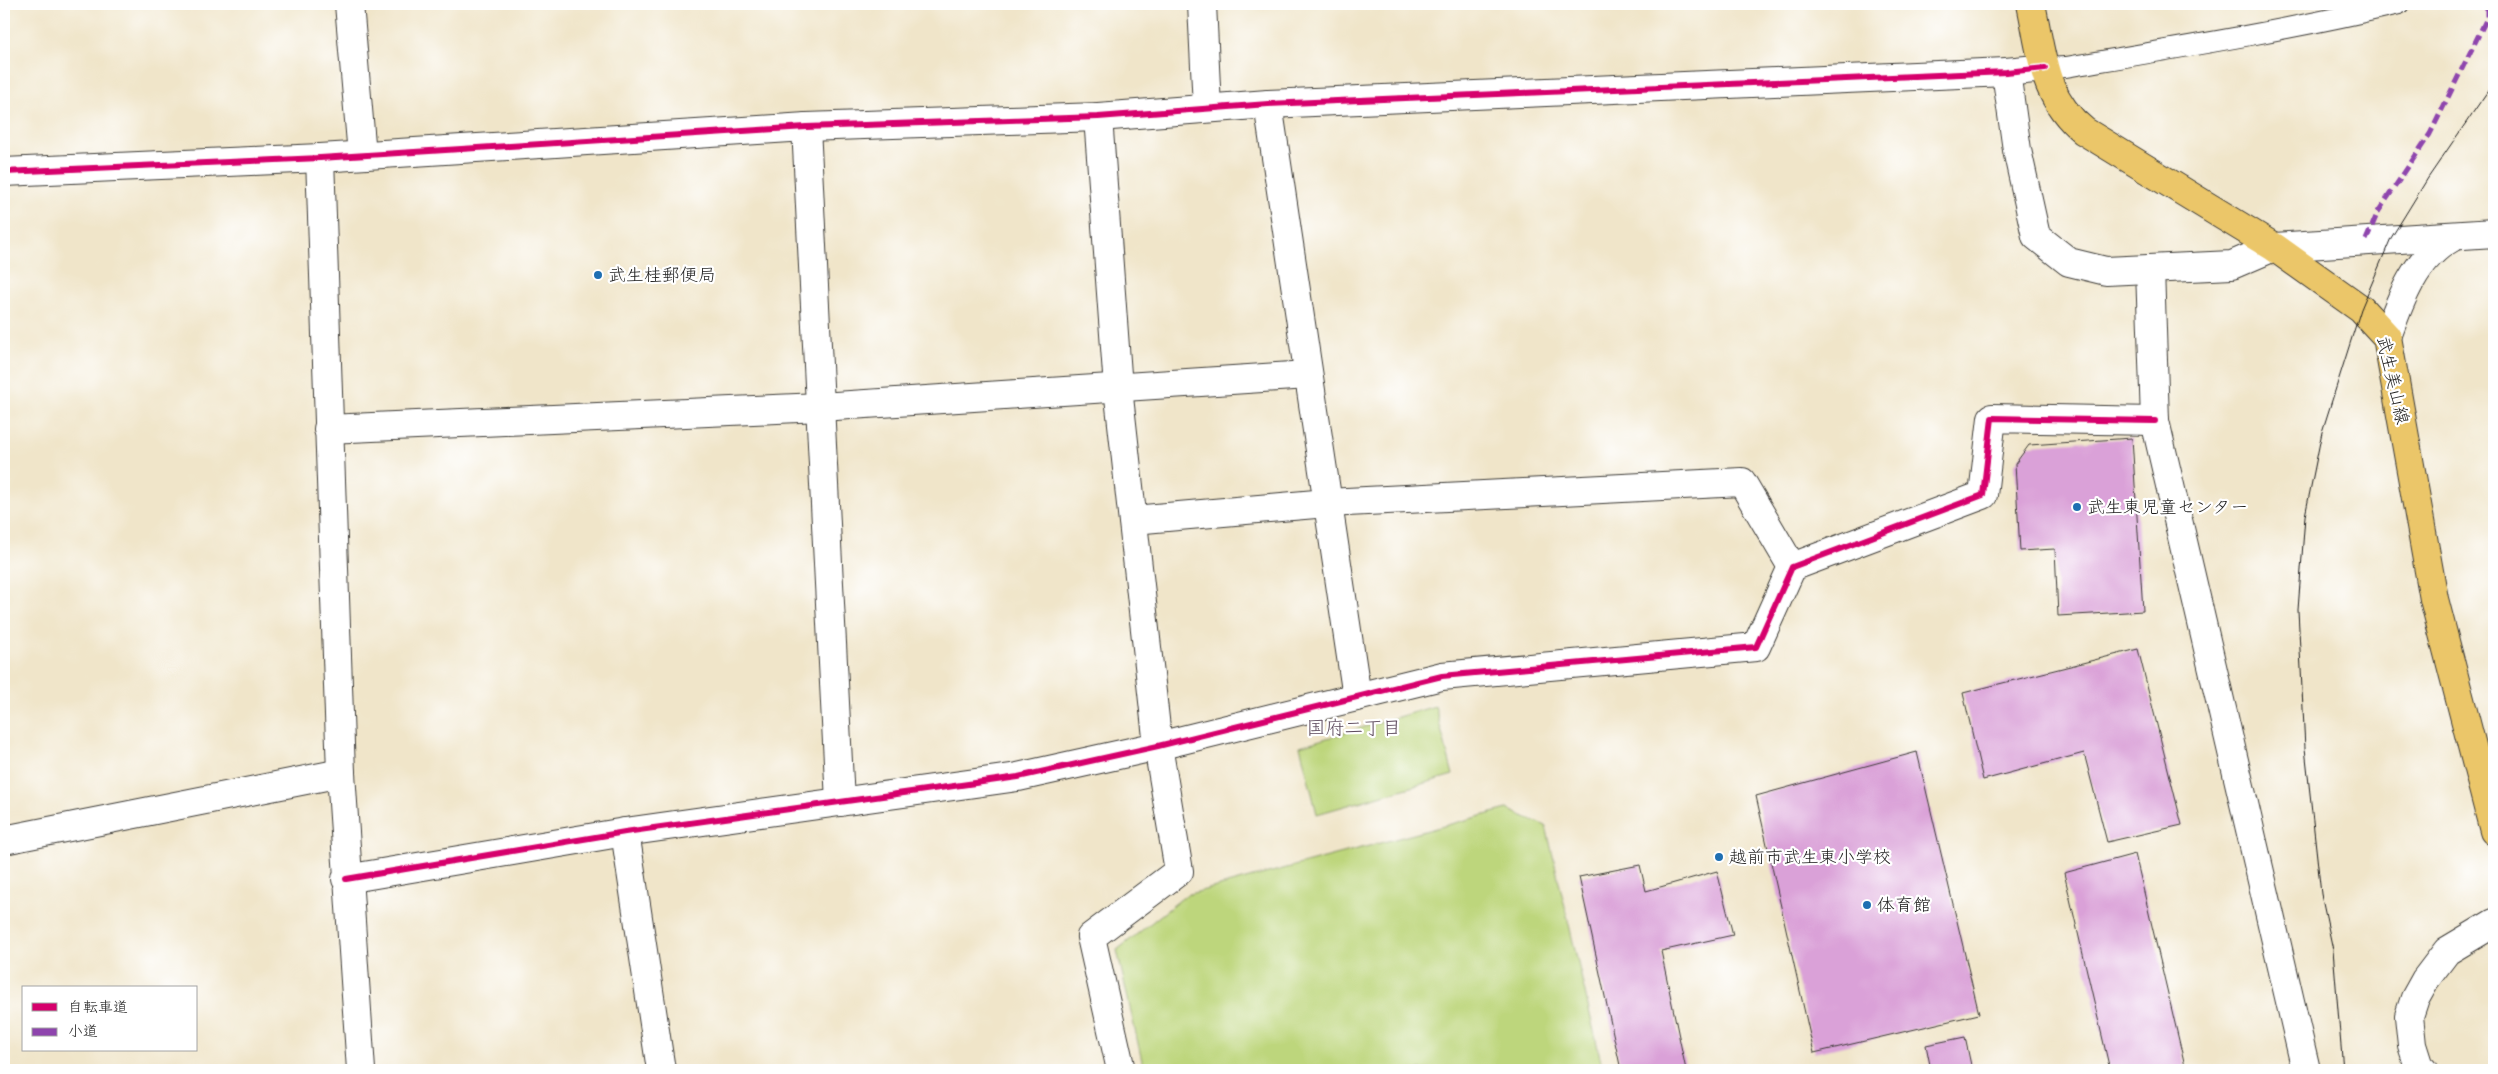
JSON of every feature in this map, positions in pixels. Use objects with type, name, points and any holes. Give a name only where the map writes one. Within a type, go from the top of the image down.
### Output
[{"type":"main road","name":"武生美山線","points":[[2031,4],[2052,92],[2062,110],[2084,131],[2274,247],[2361,309],[2377,324],[2387,337],[2434,599],[2494,831]]},
{"type":"street","points":[[349,4],[362,156]]},
{"type":"street","points":[[1202,4],[1207,108]]},
{"type":"street","points":[[4,172],[362,156],[806,126],[1098,117],[1268,104],[2006,72],[2045,68]]},
{"type":"street","points":[[2006,72],[2017,150],[2036,236],[2069,262],[2106,272],[2232,264],[2274,247],[2391,238],[2453,237],[2494,233]]},
{"type":"street","points":[[1268,104],[1356,697]]},
{"type":"street","points":[[1098,117],[1118,388],[1158,746],[1179,871],[1091,936],[1122,1070]]},
{"type":"street","points":[[806,126],[840,802]]},
{"type":"street","points":[[320,158],[340,773],[361,1070]]},
{"type":"street","points":[[2387,337],[2404,292],[2439,244],[2453,237]]},
{"type":"street","points":[[2150,269],[2154,421],[2306,1070]]},
{"type":"street","points":[[328,429],[820,408],[1308,374]]},
{"type":"street","points":[[346,879],[625,832],[1018,777],[1158,746],[1442,676],[1756,647],[1792,567],[1983,495],[1992,418],[2154,421]]},
{"type":"street","points":[[1134,520],[1327,503],[1742,482],[1792,567]]},
{"type":"street","points":[[4,840],[340,773]]},
{"type":"street","points":[[625,832],[661,1070]]},
{"type":"street","points":[[2423,1070],[2419,1067],[2412,1045],[2409,1016],[2415,998],[2425,980],[2446,951],[2494,923]]},
{"type":"lane","points":[[2045,68],[2066,67],[2223,40],[2339,18],[2399,4]]},
{"type":"green space","points":[[1435,706],[1453,775],[1317,814],[1300,746]]},
{"type":"green space","points":[[1507,809],[1546,826],[1603,1070],[1144,1070],[1117,950],[1186,895]]},
{"type":"building","name":"武生東児童センター","points":[[2132,438],[2143,611],[2058,616],[2055,549],[2020,551],[2015,464],[2029,445]]},
{"type":"building","points":[[2138,649],[2182,825],[2107,842],[2084,753],[1983,780],[1963,693]]},
{"type":"building","name":"体育館","points":[[1917,752],[1979,1014],[1814,1053],[1756,796]]},
{"type":"building","points":[[2135,854],[2186,1070],[2110,1070],[2064,873]]},
{"type":"building","points":[[1640,865],[1646,891],[1717,871],[1733,935],[1661,951],[1686,1070],[1621,1070],[1579,877]]},
{"type":"building","points":[[1965,1037],[1972,1070],[1931,1070],[1926,1045]]},
{"type":"tram line","points":[[2343,1070],[2333,950],[2321,894],[2305,748],[2298,610],[2305,516],[2322,432],[2361,309],[2391,238],[2428,178],[2494,82]]},
{"type":"marked path","points":[[2366,240],[2378,212],[2430,134],[2487,18],[2487,4]]},
{"type":"cycle path","points":[[4,172],[320,158],[806,127],[1098,117],[1268,104],[2006,72],[2045,68]]},
{"type":"cycle path","points":[[346,879],[625,832],[1018,777],[1158,746],[1442,676],[1756,647],[1792,567],[1983,495],[1992,418],[2155,421]]},
{"type":"place","name":"武生桂郵便局","points":[[598,275]]},
{"type":"place","name":"武生東児童センター","points":[[2077,507]]},
{"type":"place","name":"越前市武生東小学校","points":[[1719,857]]},
{"type":"place","name":"体育館","points":[[1867,905]]},
{"type":"district","name":"国府二丁目","points":[[1354,727]]}]
